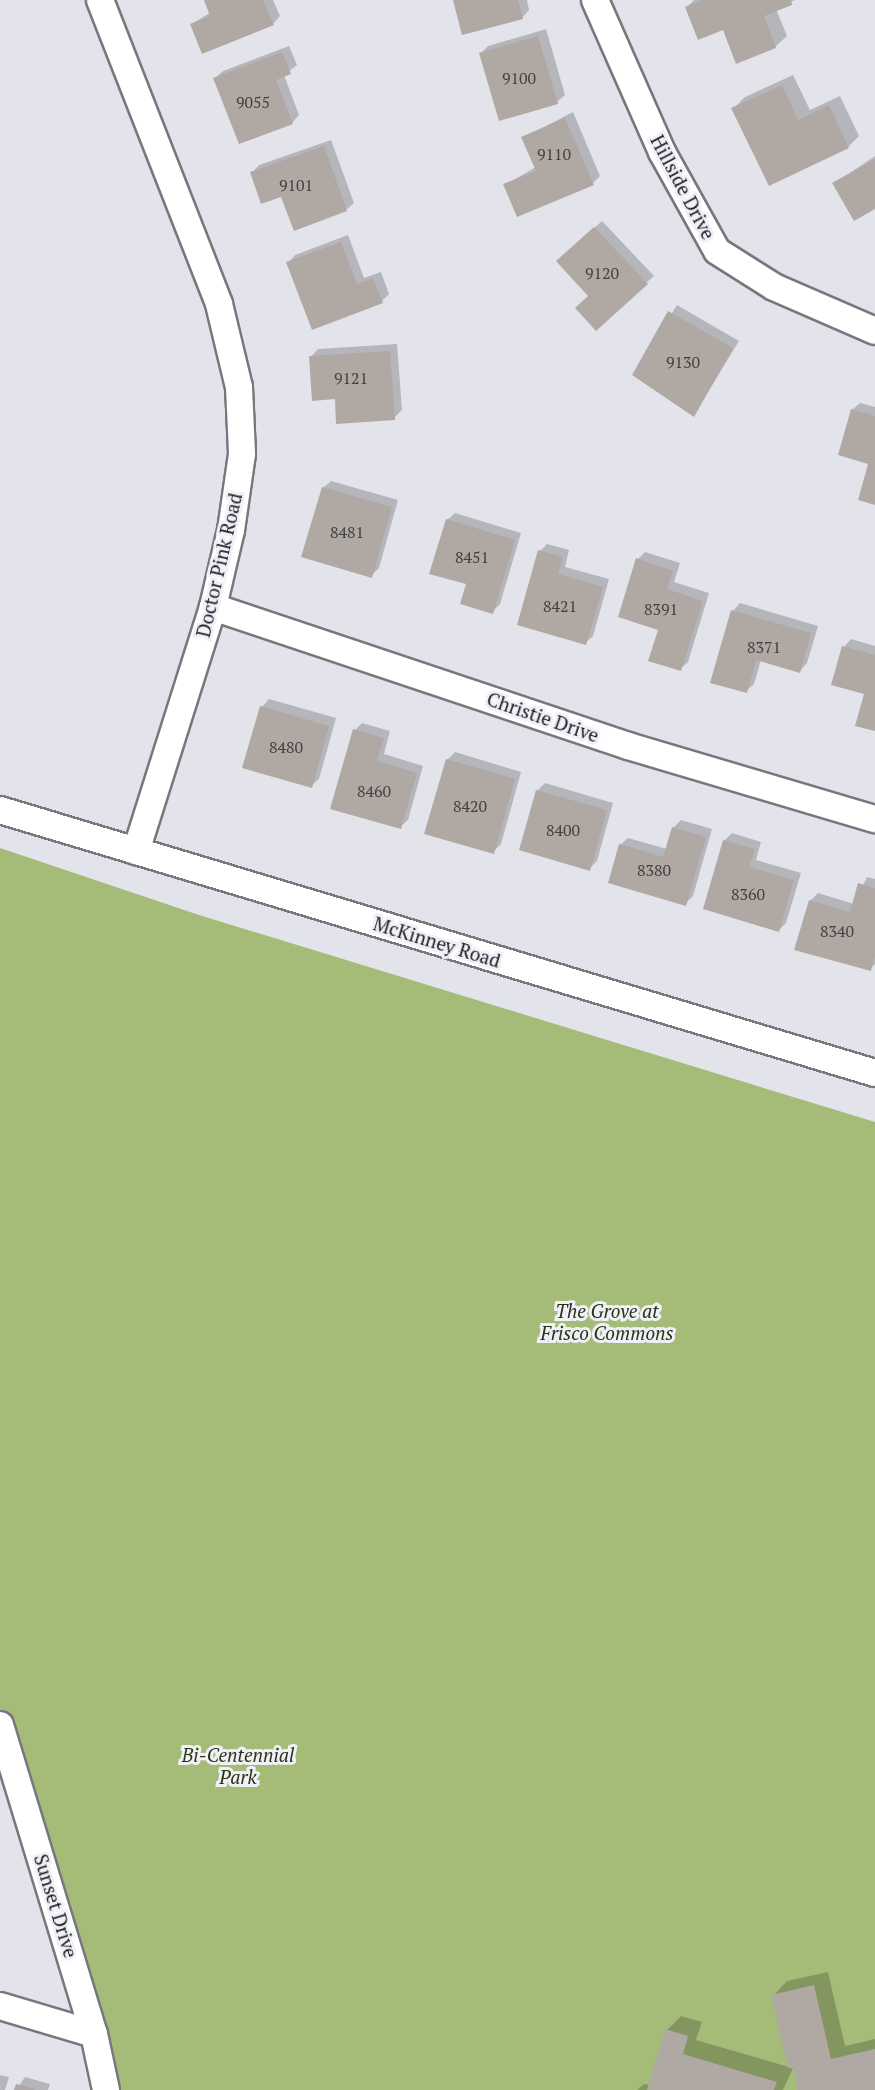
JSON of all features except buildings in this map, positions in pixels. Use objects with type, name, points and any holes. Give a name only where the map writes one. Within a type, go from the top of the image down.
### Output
[{"type":"street","name":"Doctor Pink Road","points":[[100,0],[219,304],[239,387],[242,454],[231,530],[213,607],[136,851]]},
{"type":"street","name":"Hillside Drive","points":[[595,0],[662,152],[717,251],[774,287],[875,331]]},
{"type":"street","name":"Christie Drive","points":[[213,607],[628,746],[875,819]]},
{"type":"street","name":"McKinney Road","points":[[0,810],[875,1073]]},
{"type":"street","name":"Sunset Drive","points":[[0,1724],[94,2034],[106,2090]]},
{"type":"street","points":[[0,2006],[94,2034]]},
{"type":"green space","points":[[0,848],[199,915],[875,1122],[875,2090],[94,2090],[0,1710]]},
{"type":"park label","name":"The Grove at Frisco Commons","points":[[607,1322]]},
{"type":"park label","name":"Bi-Centennial Park","points":[[238,1766]]}]
